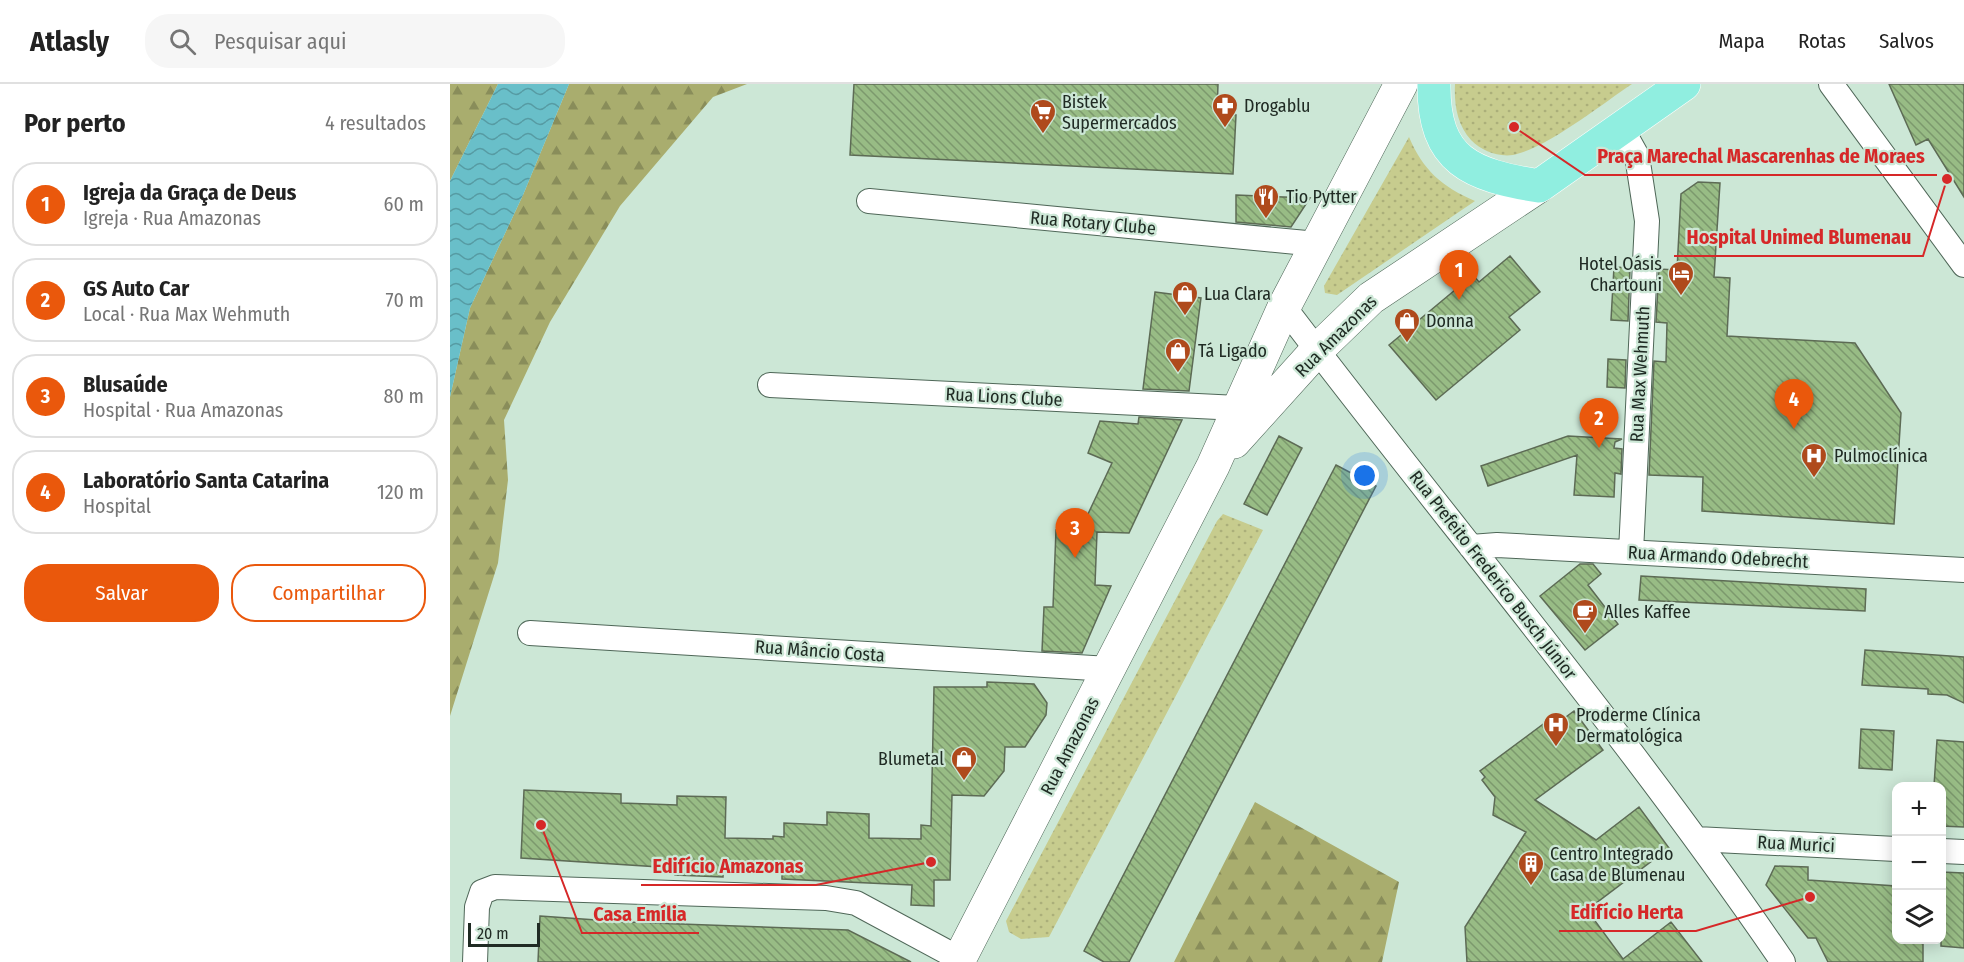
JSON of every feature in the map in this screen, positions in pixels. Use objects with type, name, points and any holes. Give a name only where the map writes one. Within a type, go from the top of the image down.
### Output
[{"type":"main road","name":"Rua Amazonas","points":[[959,960],[1213,466],[1284,307],[1401,84]]},
{"type":"main road","points":[[1434,84],[1440,130],[1451,150],[1462,163],[1474,170],[1503,180],[1539,186]]},
{"type":"main road","name":"Rua Amazonas","points":[[1213,466],[1317,350],[1371,298],[1539,186],[1684,84]]},
{"type":"street","points":[[1831,84],[1964,265]]},
{"type":"street","name":"Rua Max Wehmuth","points":[[1622,129],[1637,156],[1647,221],[1631,552]]},
{"type":"street","name":"Rua Rotary Clube","points":[[869,201],[1317,244]]},
{"type":"street","name":"Rua Prefeito Frederico Busch Júnior","points":[[1284,307],[1696,839],[1783,962]]},
{"type":"street","name":"Rua Lions Clube","points":[[770,385],[1238,408]]},
{"type":"street","name":"Rua Armando Odebrecht","points":[[1471,547],[1497,545],[1964,570]]},
{"type":"street","name":"Rua Mâncio Costa","points":[[530,633],[1109,669]]},
{"type":"street","name":"Rua Murici","points":[[1696,839],[1892,849]]},
{"type":"street","points":[[1946,851],[1964,852]]},
{"type":"street","points":[[475,962],[477,907],[482,892],[495,887],[826,898],[856,903],[959,960]]},
{"type":"green space","points":[[450,84],[498,84],[450,181]]},
{"type":"green space","points":[[569,84],[747,84],[713,97],[620,206],[550,322],[504,420],[508,480],[498,563],[450,716],[450,397],[470,308],[523,195]]},
{"type":"green space","points":[[1455,84],[1632,84],[1558,135],[1527,151],[1507,155],[1485,150],[1475,144],[1466,134],[1457,114]]},
{"type":"green space","points":[[1409,137],[1427,168],[1435,176],[1453,190],[1475,201],[1337,295],[1325,293],[1324,286]]},
{"type":"green space","points":[[1223,514],[1263,530],[1049,937],[1021,939],[1009,932],[1006,921],[1217,521]]},
{"type":"green space","points":[[1255,802],[1399,882],[1382,962],[1174,962]]},
{"type":"water","points":[[498,84],[569,84],[523,195],[470,308],[450,397],[450,181]]},
{"type":"building","name":"Bistek Supermercados","points":[[854,84],[1218,84],[1217,114],[1236,115],[1233,174],[850,155]]},
{"type":"building","points":[[1889,84],[1964,84],[1964,197],[1928,139],[1916,145]]},
{"type":"building","points":[[1698,182],[1720,183],[1714,277],[1730,278],[1727,336],[1855,343],[1901,413],[1894,524],[1702,511],[1703,477],[1649,475],[1654,361],[1666,362],[1667,323],[1656,322],[1659,269],[1677,270],[1681,194]]},
{"type":"building","name":"Tio Pytter","points":[[1236,195],[1310,198],[1291,227],[1236,222]]},
{"type":"building","points":[[1510,256],[1540,292],[1509,317],[1520,330],[1436,400],[1389,345],[1473,275],[1479,282]]},
{"type":"building","points":[[1614,267],[1630,268],[1628,321],[1611,320]]},
{"type":"building","points":[[1155,292],[1201,298],[1189,391],[1143,389]]},
{"type":"building","points":[[1608,359],[1626,360],[1625,388],[1607,387]]},
{"type":"building","points":[[1139,417],[1182,420],[1129,533],[1097,532],[1095,585],[1111,586],[1082,653],[1042,651],[1044,607],[1053,607],[1056,530],[1080,531],[1112,463],[1088,453],[1100,421],[1138,424]]},
{"type":"building","points":[[1279,436],[1302,448],[1267,515],[1244,504]]},
{"type":"building","points":[[1568,436],[1622,439],[1615,442],[1614,448],[1622,449],[1621,474],[1615,473],[1614,497],[1574,495],[1577,455],[1488,486],[1481,466]]},
{"type":"building","points":[[1336,465],[1376,486],[1129,962],[1104,962],[1084,951]]},
{"type":"building","points":[[1580,564],[1593,564],[1601,574],[1588,585],[1618,624],[1585,650],[1540,596]]},
{"type":"building","points":[[1641,576],[1866,589],[1865,611],[1639,600]]},
{"type":"building","points":[[1865,650],[1964,657],[1964,703],[1947,695],[1928,694],[1928,689],[1862,685]]},
{"type":"building","points":[[987,682],[1034,684],[1047,703],[1046,715],[1025,747],[1005,747],[1004,771],[984,796],[952,795],[950,880],[934,880],[934,906],[911,905],[912,885],[782,879],[782,871],[723,868],[723,877],[675,875],[675,868],[521,858],[524,790],[621,794],[621,803],[677,805],[677,796],[726,797],[725,838],[773,839],[773,836],[784,837],[784,823],[827,825],[827,812],[869,814],[869,838],[921,839],[921,825],[931,826],[934,687],[987,687]]},
{"type":"building","points":[[1574,711],[1603,750],[1535,800],[1596,840],[1639,807],[1669,848],[1587,910],[1623,959],[1671,922],[1702,962],[1467,962],[1465,927],[1526,832],[1493,815],[1495,797],[1482,780],[1485,777],[1480,771],[1550,719],[1555,725]]},
{"type":"building","points":[[1861,729],[1894,731],[1892,770],[1859,768]]},
{"type":"building","points":[[1937,740],[1964,742],[1964,827],[1946,826],[1946,782],[1934,782]]},
{"type":"building","points":[[1775,866],[1808,867],[1808,880],[1892,886],[1892,944],[1923,944],[1923,962],[1828,962],[1816,938],[1808,938],[1766,885]]},
{"type":"building","points":[[1946,872],[1964,873],[1964,948],[1941,946],[1941,944],[1946,944]]},
{"type":"building","points":[[540,916],[625,922],[848,930],[911,962],[538,962]]},
{"type":"place","name":"Praça Marechal Mascarenhas de Moraes","points":[[1514,127]]},
{"type":"place","name":"Drogablu","points":[[1225,129]]},
{"type":"place","name":"Bistek Supermercados","points":[[1043,135]]},
{"type":"place","name":"Hospital Unimed Blumenau","points":[[1947,179]]},
{"type":"place","name":"Tio Pytter","points":[[1266,220]]},
{"type":"place","name":"Hotel Oásis Chartouni","points":[[1681,297]]},
{"type":"place","name":"Igreja da Graça de Deus","points":[[1459,300]]},
{"type":"place","name":"Lua Clara","points":[[1185,317]]},
{"type":"place","name":"Donna","points":[[1407,344]]},
{"type":"place","name":"Tá Ligado","points":[[1178,374]]},
{"type":"place","name":"Laboratório Santa Catarina","points":[[1794,429]]},
{"type":"place","name":"GS Auto Car","points":[[1599,448]]},
{"type":"place","name":"Pulmoclínica","points":[[1814,479]]},
{"type":"place","name":"Blusaúde","points":[[1075,558]]},
{"type":"place","name":"Alles Kaffee","points":[[1585,635]]},
{"type":"place","name":"Proderme Clínica Dermatológica","points":[[1556,748]]},
{"type":"place","name":"Blumetal","points":[[964,782]]},
{"type":"place","name":"Casa Emília","points":[[541,825]]},
{"type":"place","name":"Edifício Amazonas","points":[[931,862]]},
{"type":"place","name":"Centro Integrado Casa de Blumenau","points":[[1531,887]]},
{"type":"place","name":"Edifício Herta","points":[[1810,897]]}]
